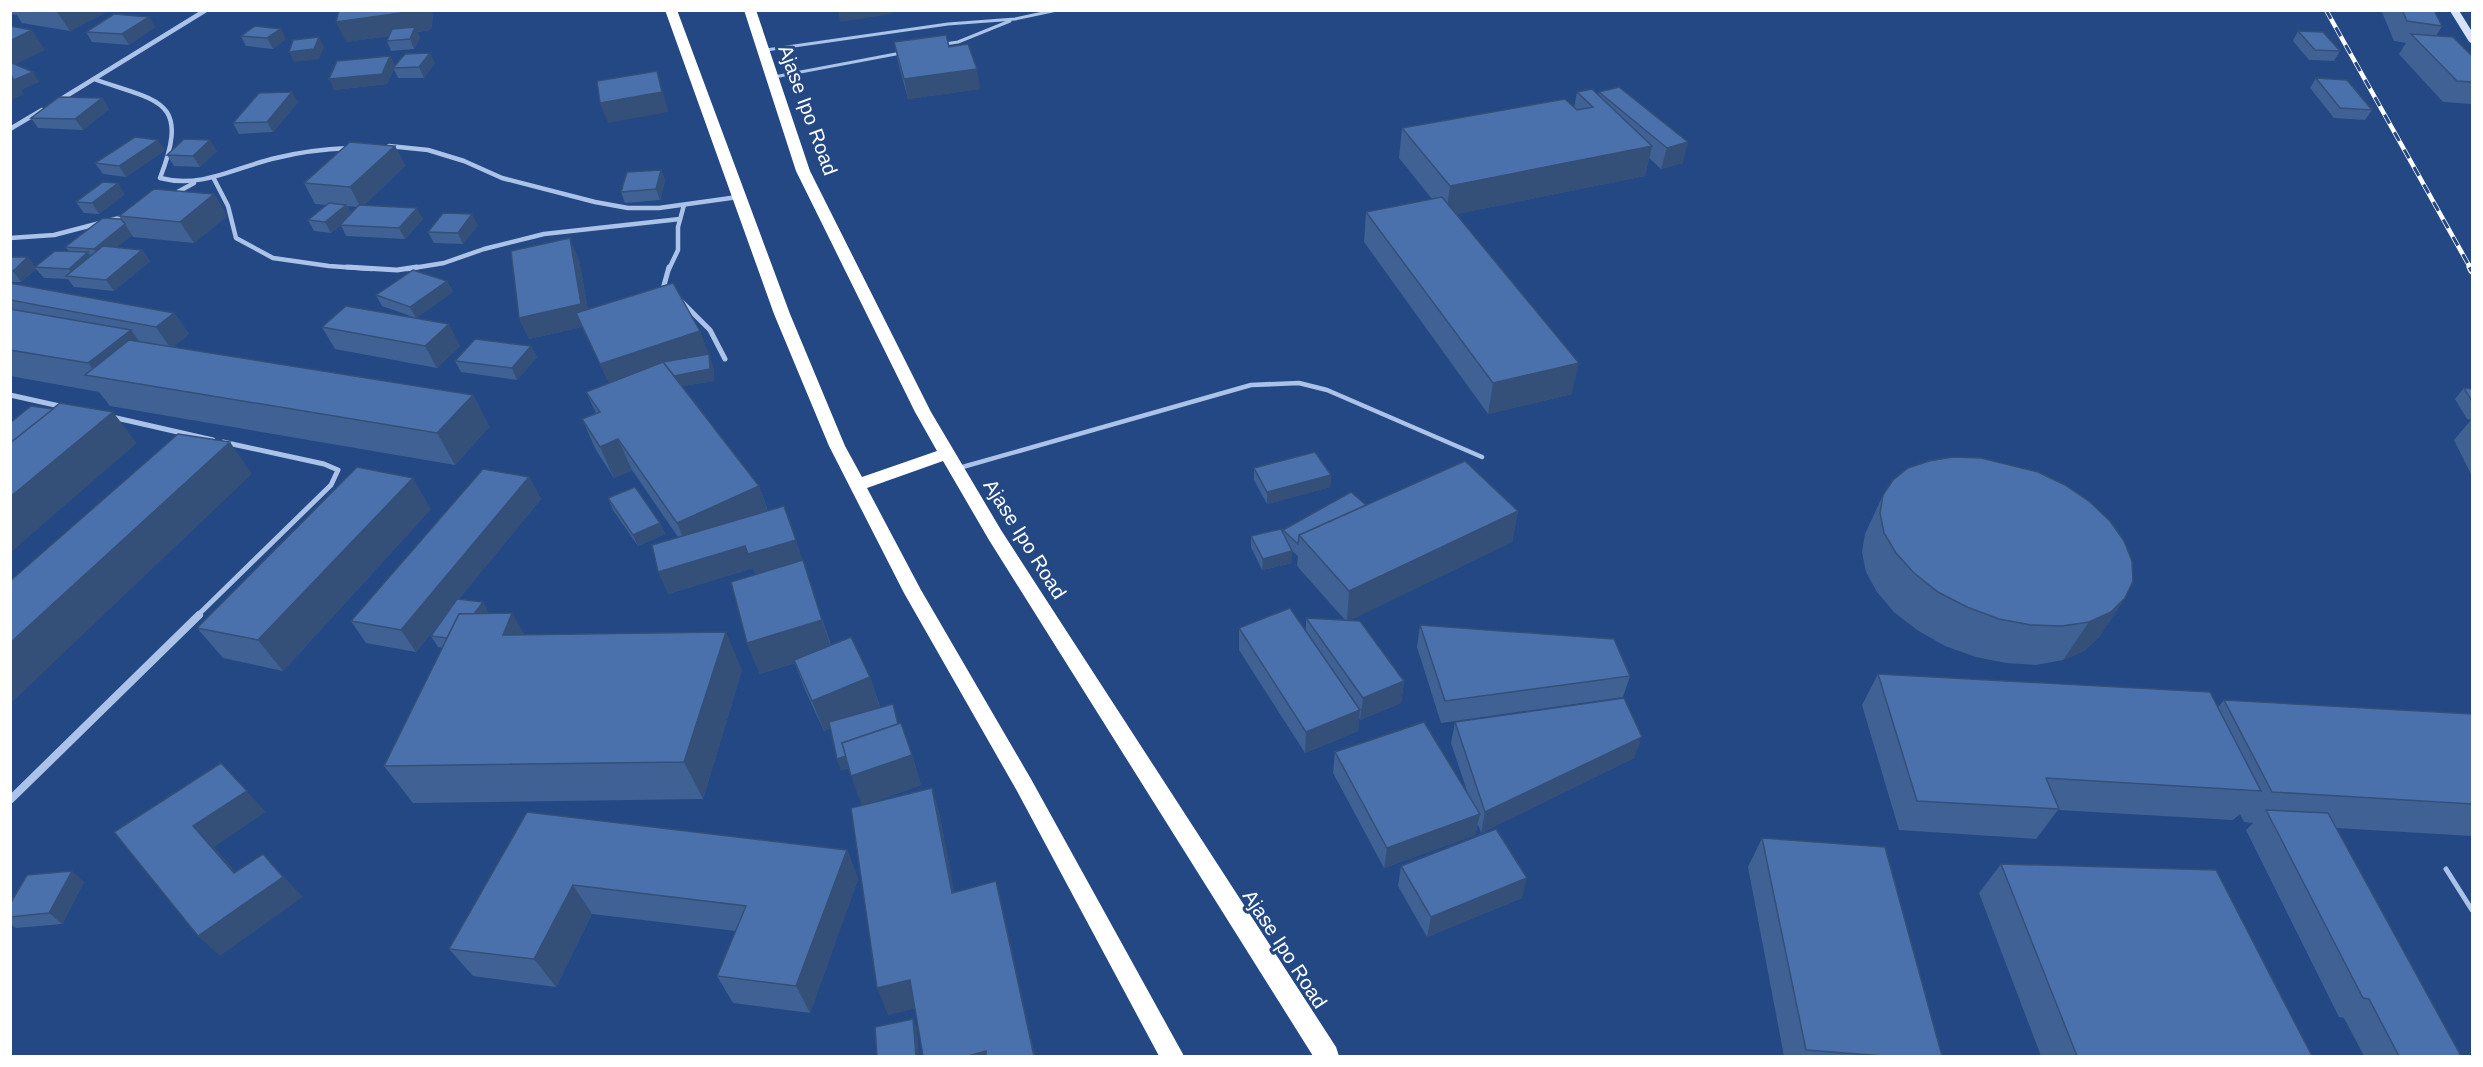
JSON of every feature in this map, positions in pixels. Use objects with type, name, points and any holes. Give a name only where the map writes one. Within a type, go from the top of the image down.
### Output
[{"type":"highway","points":[[671,10],[782,314],[837,446],[913,593],[1024,785],[1172,1056]]},
{"type":"highway","name":"Ajase Ipo Road","points":[[750,10],[803,171],[923,412],[1001,545],[1328,1056]]},
{"type":"highway","points":[[857,485],[952,461]]},
{"type":"street","points":[[57,101],[206,10]]},
{"type":"street","points":[[2454,10],[2472,39]]},
{"type":"street","points":[[94,80],[164,105],[172,117],[165,165],[160,177],[172,182],[196,182]]},
{"type":"street","points":[[10,129],[48,107]]},
{"type":"street","points":[[386,146],[428,150],[464,161],[502,178],[595,202],[628,208],[684,205],[738,197]]},
{"type":"street","points":[[167,198],[196,182],[275,158],[355,148]]},
{"type":"street","points":[[213,177],[228,206],[236,238],[273,258],[329,266],[396,270],[444,263],[484,249],[544,234],[680,219]]},
{"type":"street","points":[[684,205],[680,219],[678,250],[667,272],[663,289],[684,303],[710,330],[725,359]]},
{"type":"street","points":[[10,238],[54,235],[139,213]]},
{"type":"street","points":[[10,395],[69,408]]},
{"type":"street","points":[[10,800],[331,485],[338,470],[324,464],[103,415]]},
{"type":"lane","points":[[763,50],[948,24],[1015,19],[1057,10]]},
{"type":"lane","points":[[935,46],[958,42],[1015,19]]},
{"type":"lane","points":[[772,77],[912,51]]},
{"type":"lane","points":[[952,461],[1251,385],[1299,383],[1327,390],[1482,457]]},
{"type":"lane","points":[[2446,869],[2472,910]]},
{"type":"building","points":[[339,10],[422,10],[336,22]]},
{"type":"building","points":[[2402,10],[2434,10],[2442,26],[2407,21]]},
{"type":"building","points":[[114,14],[149,17],[122,34],[86,32]]},
{"type":"building","points":[[10,26],[32,30],[10,41]]},
{"type":"building","points":[[255,26],[281,29],[267,38],[241,36]]},
{"type":"building","points":[[415,27],[410,39],[387,41],[392,29]]},
{"type":"building","points":[[2298,31],[2323,32],[2340,51],[2315,50]]},
{"type":"building","points":[[2411,34],[2453,37],[2472,56],[2472,82],[2457,81]]},
{"type":"building","points":[[946,35],[949,47],[968,44],[977,69],[904,79],[894,42]]},
{"type":"building","points":[[319,37],[314,49],[289,52],[293,40]]},
{"type":"building","points":[[430,53],[419,67],[393,68],[405,54]]},
{"type":"building","points":[[390,56],[382,74],[329,79],[337,61]]},
{"type":"building","points":[[10,62],[33,72],[14,80],[10,74]]},
{"type":"building","points":[[657,71],[662,92],[600,103],[597,81]]},
{"type":"building","points":[[2316,78],[2347,80],[2372,110],[2340,108]]},
{"type":"building","points":[[1619,87],[1688,142],[1667,148],[1599,92]]},
{"type":"building","points":[[1592,89],[1652,146],[1450,186],[1402,128],[1565,99],[1577,110],[1593,107],[1577,92]]},
{"type":"building","points":[[292,92],[267,122],[233,123],[259,93]]},
{"type":"building","points":[[59,97],[102,98],[75,119],[31,118]]},
{"type":"building","points":[[135,137],[158,140],[119,166],[95,163]]},
{"type":"building","points":[[184,139],[210,140],[193,156],[167,155]]},
{"type":"building","points":[[350,142],[395,146],[350,187],[304,183]]},
{"type":"building","points":[[661,170],[656,189],[621,192],[627,172]]},
{"type":"building","points":[[103,182],[118,183],[92,203],[76,202]]},
{"type":"building","points":[[154,189],[214,194],[180,222],[119,216]]},
{"type":"building","points":[[1442,197],[1579,363],[1493,383],[1366,212]]},
{"type":"building","points":[[329,203],[346,205],[325,222],[308,220]]},
{"type":"building","points":[[359,205],[417,208],[399,228],[340,225]]},
{"type":"building","points":[[443,213],[472,214],[458,233],[428,232]]},
{"type":"building","points":[[103,218],[121,219],[125,224],[94,249],[65,247]]},
{"type":"building","points":[[570,238],[581,304],[519,318],[511,251]]},
{"type":"building","points":[[103,246],[142,250],[106,280],[66,276]]},
{"type":"building","points":[[55,251],[88,252],[69,269],[35,267]]},
{"type":"building","points":[[10,257],[28,257],[13,271],[10,271]]},
{"type":"building","points":[[413,270],[447,281],[410,307],[376,295]]},
{"type":"building","points":[[10,283],[174,313],[156,327],[10,300]]},
{"type":"building","points":[[673,283],[700,331],[600,364],[576,313]]},
{"type":"building","points":[[346,306],[449,324],[425,346],[322,327]]},
{"type":"building","points":[[10,309],[131,330],[88,363],[10,350]]},
{"type":"building","points":[[475,339],[531,346],[512,368],[455,361]]},
{"type":"building","points":[[129,340],[473,395],[437,433],[85,375]]},
{"type":"building","points":[[709,354],[710,369],[674,376],[663,362]]},
{"type":"building","points":[[663,362],[759,486],[677,523],[618,439],[600,447],[582,419],[600,412],[586,392]]},
{"type":"building","points":[[2464,388],[2472,389],[2472,401]]},
{"type":"building","points":[[60,403],[113,412],[10,497],[10,443]]},
{"type":"building","points":[[31,406],[53,409],[10,443],[10,423]]},
{"type":"building","points":[[178,434],[230,442],[10,643],[10,581]]},
{"type":"building","points":[[1315,452],[1331,475],[1267,492],[1254,468]]},
{"type":"building","points":[[1953,457],[1981,458],[2038,472],[2065,485],[2090,502],[2110,521],[2124,541],[2132,561],[2133,581],[2125,598],[2111,612],[2089,622],[2062,626],[2031,625],[1999,619],[1967,607],[1938,592],[1914,573],[1896,553],[1884,533],[1880,513],[1883,495],[1893,480],[1908,468],[1929,461]]},
{"type":"building","points":[[1465,461],[1518,511],[1349,591],[1299,535]]},
{"type":"building","points":[[357,467],[413,478],[258,640],[197,628]]},
{"type":"building","points":[[483,469],[529,477],[401,630],[351,621]]},
{"type":"building","points":[[635,487],[660,523],[633,535],[608,498]]},
{"type":"building","points":[[1351,492],[1366,505],[1299,535],[1298,544],[1283,530]]},
{"type":"building","points":[[784,506],[796,540],[748,554],[745,546],[658,572],[652,545]]},
{"type":"building","points":[[1281,529],[1292,551],[1263,559],[1251,536]]},
{"type":"building","points":[[803,560],[822,620],[747,643],[731,582]]},
{"type":"building","points":[[457,599],[483,602],[474,614],[459,614],[447,638],[431,636]]},
{"type":"building","points":[[1290,608],[1360,710],[1306,732],[1239,628]]},
{"type":"building","points":[[512,613],[503,635],[726,632],[684,762],[384,766],[459,614]]},
{"type":"building","points":[[1306,618],[1360,621],[1404,681],[1363,698]]},
{"type":"building","points":[[1420,625],[1614,639],[1630,676],[1445,701]]},
{"type":"building","points":[[851,637],[870,677],[812,701],[794,660]]},
{"type":"building","points":[[1878,674],[2210,692],[2261,791],[2046,778],[2059,809],[1917,801]]},
{"type":"building","points":[[1624,698],[1642,737],[1485,812],[1455,722]]},
{"type":"building","points":[[2224,700],[2472,714],[2472,804],[2272,792]]},
{"type":"building","points":[[893,704],[898,724],[842,743],[846,756],[837,759],[829,722]]},
{"type":"building","points":[[1424,722],[1480,814],[1387,848],[1335,752]]},
{"type":"building","points":[[901,723],[912,755],[851,776],[842,743]]},
{"type":"building","points":[[221,763],[247,791],[193,826],[234,873],[263,854],[283,877],[198,936],[114,832]]},
{"type":"building","points":[[932,788],[952,893],[996,881],[1034,1056],[986,1056],[986,1051],[968,1056],[923,1056],[910,980],[877,988],[851,808]]},
{"type":"building","points":[[2266,810],[2328,813],[2461,1056],[2399,1056],[2369,999],[2363,998]]},
{"type":"building","points":[[527,812],[847,850],[796,986],[717,976],[746,906],[573,885],[534,959],[449,949]]},
{"type":"building","points":[[1496,829],[1527,878],[1431,917],[1401,866]]},
{"type":"building","points":[[1762,838],[1885,847],[1942,1056],[1884,1056],[1806,1050]]},
{"type":"building","points":[[2001,864],[2216,870],[2312,1056],[2077,1056]]},
{"type":"building","points":[[72,871],[49,913],[10,917],[10,904],[27,875]]},
{"type":"building","points":[[913,1019],[916,1056],[877,1056],[875,1027]]},
{"type":"railway","points":[[2326,10],[2471,269]]}]
